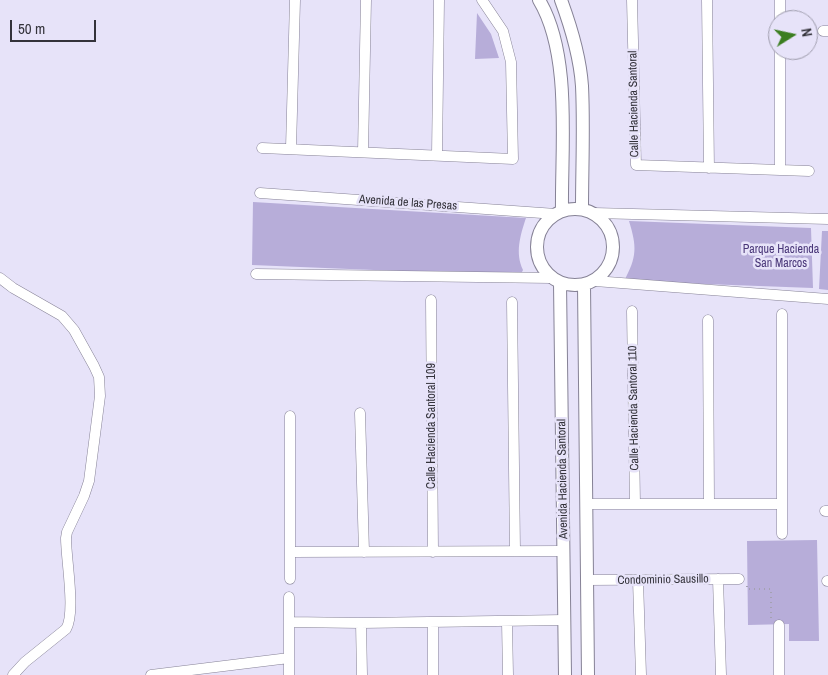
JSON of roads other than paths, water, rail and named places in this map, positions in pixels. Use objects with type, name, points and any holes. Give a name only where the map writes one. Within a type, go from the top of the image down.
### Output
[{"type":"street","points":[[291,148],[295,0]]},
{"type":"street","points":[[363,152],[366,0]]},
{"type":"street","points":[[436,155],[440,0]]},
{"type":"street","points":[[262,148],[513,159],[511,62],[503,31],[482,0]]},
{"type":"street","points":[[539,0],[546,12],[560,59],[562,106],[559,212]]},
{"type":"street","points":[[561,0],[570,24],[577,52],[582,85],[588,211]]},
{"type":"street","name":"Calle Hacienda Santoral","points":[[632,0],[636,165],[808,171]]},
{"type":"street","points":[[707,0],[709,168]]},
{"type":"street","points":[[780,60],[780,170]]},
{"type":"street","name":"Avenida de las Presas","points":[[260,193],[559,212]]},
{"type":"street","points":[[556,281],[542,267],[537,252],[538,237],[544,224],[559,212],[572,209],[828,219]]},
{"type":"street","points":[[588,211],[604,222],[611,234],[614,247],[612,260],[605,272],[589,283]]},
{"type":"street","points":[[256,274],[556,281],[576,286],[589,283],[828,299]]},
{"type":"street","points":[[0,278],[13,288],[62,316],[74,330],[94,366],[100,386],[89,481],[66,538],[71,611],[69,624],[66,629],[25,662],[13,675]]},
{"type":"street","name":"Avenida Hacienda Santoral","points":[[556,281],[563,418],[565,675]]},
{"type":"street","name":"Avenida Hacienda Santoral","points":[[588,675],[586,416],[589,283]]},
{"type":"street","name":"Calle Hacienda Santoral 109","points":[[431,300],[433,552]]},
{"type":"street","points":[[512,302],[515,552]]},
{"type":"street","name":"Calle Hacienda Santoral 110","points":[[632,311],[635,504]]},
{"type":"street","points":[[782,314],[782,534]]},
{"type":"street","points":[[708,320],[709,504]]},
{"type":"street","points":[[360,413],[364,552]]},
{"type":"street","points":[[290,416],[290,579]]},
{"type":"street","points":[[563,418],[586,416]]},
{"type":"street","points":[[587,504],[782,504]]},
{"type":"street","points":[[291,552],[564,551]]},
{"type":"street","points":[[718,579],[721,675]]},
{"type":"street","name":"Condominio Sausillo","points":[[587,580],[740,579]]},
{"type":"street","points":[[638,580],[641,675]]},
{"type":"street","points":[[289,597],[289,675]]},
{"type":"street","points":[[289,622],[507,622],[564,620]]},
{"type":"street","points":[[433,622],[433,675]]},
{"type":"street","points":[[507,622],[508,675]]},
{"type":"street","points":[[361,623],[362,675]]},
{"type":"street","points":[[779,625],[779,675]]},
{"type":"street","points":[[150,675],[289,658]]},
{"type":"park label","name":"Parque Hacienda San Marcos","points":[[781,257]]}]
